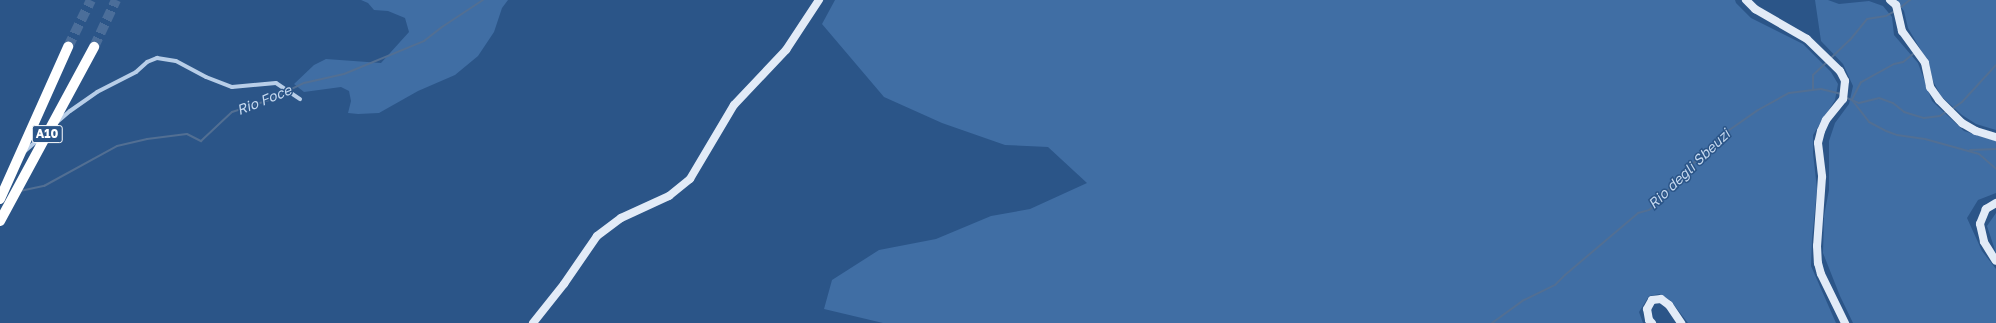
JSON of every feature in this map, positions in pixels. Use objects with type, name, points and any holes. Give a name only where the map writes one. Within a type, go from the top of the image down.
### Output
[{"type":"highway","name":"A10","points":[[0,199],[68,47]]},
{"type":"highway","name":"A10","points":[[0,221],[94,47]]},
{"type":"main road","points":[[532,323],[564,284],[597,236],[621,218],[669,196],[690,179],[734,105],[786,50],[819,0]]},
{"type":"main road","points":[[1746,0],[1755,9],[1807,39],[1835,65],[1842,76],[1845,89],[1843,99],[1826,120],[1818,143],[1822,177],[1817,246],[1818,263],[1821,274],[1845,323]]},
{"type":"main road","points":[[1890,0],[1896,5],[1902,31],[1924,64],[1930,87],[1938,100],[1962,123],[1976,131],[1996,137]]},
{"type":"main road","points":[[1996,203],[1986,209],[1980,224],[1984,242],[1996,261]]},
{"type":"main road","points":[[1652,323],[1649,320],[1647,309],[1652,300],[1661,299],[1669,305],[1682,323]]},
{"type":"street","points":[[0,187],[6,173],[22,154],[70,111],[97,92],[136,72],[147,62],[157,58],[176,61],[206,77],[232,87],[276,83],[284,86],[300,99]]},
{"type":"shaded area","points":[[361,0],[508,0],[502,8],[494,32],[478,56],[455,75],[418,91],[379,113],[358,114],[348,113],[351,101],[349,91],[341,87],[304,92],[294,84],[314,65],[326,59],[381,63],[409,32],[405,18],[388,11],[374,10],[368,3]]},
{"type":"shaded area","points":[[835,0],[1735,0],[1736,3],[1751,18],[1803,44],[1831,72],[1838,84],[1835,100],[1813,135],[1813,153],[1817,189],[1811,266],[1836,323],[1688,323],[1671,301],[1660,294],[1649,296],[1639,312],[1643,323],[883,323],[824,309],[832,280],[879,250],[936,239],[991,216],[1030,209],[1087,183],[1048,147],[1005,145],[942,123],[884,97],[822,24]]},
{"type":"shaded area","points":[[1815,0],[1828,0],[1839,4],[1869,1],[1883,6],[1892,17],[1894,35],[1918,63],[1932,101],[1964,131],[1996,141],[1996,193],[1978,200],[1967,218],[1982,251],[1996,269],[1996,323],[1853,323],[1840,296],[1823,253],[1824,216],[1829,190],[1829,141],[1835,123],[1849,104],[1853,86],[1843,64],[1821,41]]},
{"type":"shaded area","points":[[1896,0],[1996,0],[1996,130],[1976,124],[1962,115],[1941,96],[1933,81],[1929,64],[1908,28],[1904,11]]},
{"type":"shaded area","points":[[1996,213],[1996,253],[1987,226]]},
{"type":"waterway","name":"Rio Foce","points":[[20,191],[44,186],[117,146],[147,139],[187,134],[201,141],[232,112],[269,100],[304,83],[344,74],[424,41],[442,27],[483,0]]},
{"type":"waterway","points":[[1900,8],[1910,0]]},
{"type":"waterway","points":[[1830,59],[1850,40],[1867,19],[1886,16],[1895,11]]},
{"type":"waterway","points":[[1913,54],[1903,62],[1894,64],[1861,82],[1852,100],[1869,122],[1886,131],[1897,135],[1925,139],[1979,154],[1996,169]]},
{"type":"waterway","points":[[1813,90],[1813,75],[1827,62]]},
{"type":"waterway","name":"Rio degli Sbeuzi","points":[[1952,109],[1962,102],[1996,65]]},
{"type":"waterway","name":"Rio degli Sbeuzi","points":[[1492,323],[1524,300],[1555,285],[1638,213],[1649,210],[1660,201],[1679,177],[1725,133],[1758,110],[1789,93],[1821,89],[1841,94]]},
{"type":"waterway","name":"Rio degli Sbeuzi","points":[[1847,98],[1859,103],[1879,98],[1893,103],[1904,112],[1924,118],[1940,116],[1947,111]]},
{"type":"waterway","points":[[1970,150],[1996,149]]},
{"type":"tunnel","points":[[68,47],[91,0]]},
{"type":"tunnel","points":[[94,47],[116,0]]}]
